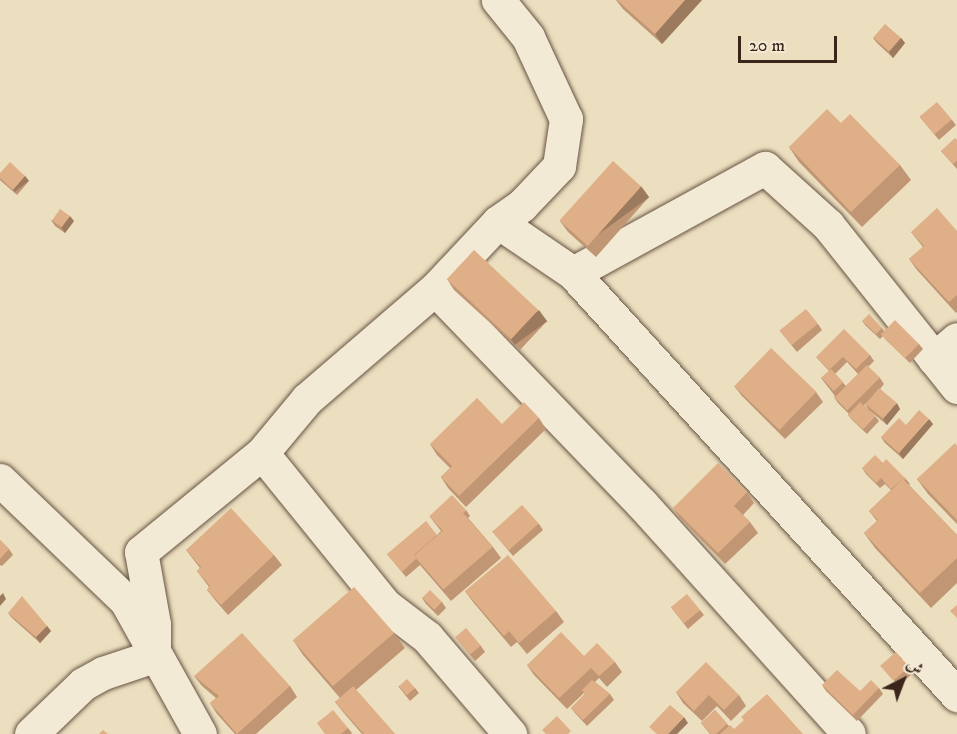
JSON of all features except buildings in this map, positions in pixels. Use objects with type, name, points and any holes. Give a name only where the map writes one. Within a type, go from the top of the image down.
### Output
[{"type":"street","points":[[154,656],[154,624],[141,552],[262,453],[307,399],[435,289],[498,222],[522,205],[559,166],[566,119],[528,37],[498,0]]},
{"type":"street","points":[[573,273],[765,168],[828,225],[946,349],[957,387]]},
{"type":"street","points":[[498,222],[573,273],[957,694]]},
{"type":"street","points":[[435,289],[642,504],[849,734]]},
{"type":"street","points":[[262,453],[385,605],[427,637],[510,734]]},
{"type":"street","points":[[0,480],[126,601],[154,656],[200,734]]},
{"type":"street","points":[[31,734],[82,684],[103,673],[154,656]]}]
